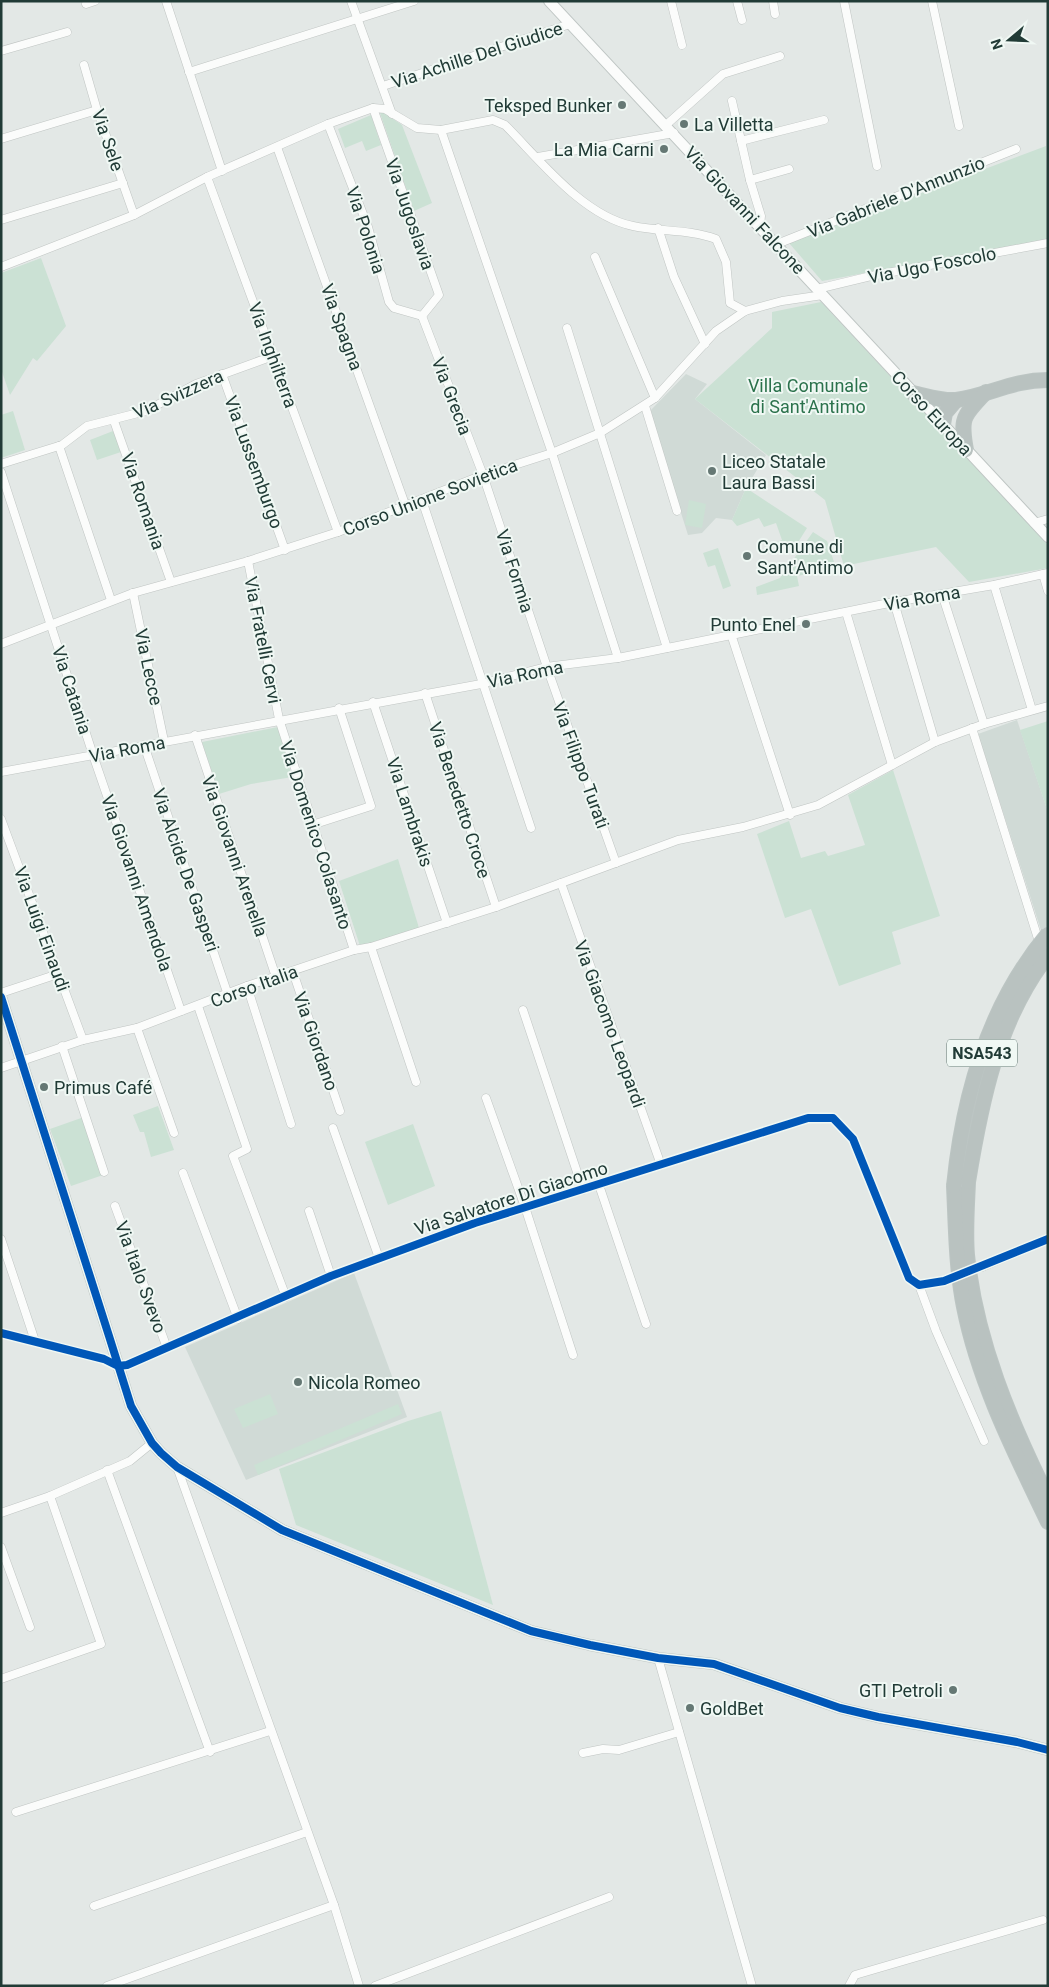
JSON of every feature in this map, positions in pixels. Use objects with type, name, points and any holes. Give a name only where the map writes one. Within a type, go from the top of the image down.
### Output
[{"type":"highway","points":[[913,393],[942,400],[956,400],[1025,380],[1048,380]]},
{"type":"highway","points":[[942,424],[965,414],[986,392]]},
{"type":"highway","points":[[942,424],[945,413],[956,400]]},
{"type":"highway","points":[[965,414],[963,433],[966,450]]},
{"type":"highway","name":"NSA543","points":[[961,1184],[964,1114],[977,1068],[994,1023],[1013,984],[1048,934]]},
{"type":"highway","name":"NSA543","points":[[961,1184],[993,1063],[1014,1011],[1037,969],[1048,955]]},
{"type":"highway","points":[[961,1184],[967,1254],[974,1303],[982,1338],[1024,1450],[1048,1498]]},
{"type":"highway","points":[[961,1184],[957,1265],[964,1308],[982,1375],[1015,1454],[1048,1522]]},
{"type":"street","points":[[86,4],[95,1]]},
{"type":"street","points":[[166,1],[222,171]]},
{"type":"street","points":[[351,1],[392,115]]},
{"type":"street","points":[[189,72],[414,1]]},
{"type":"street","points":[[671,1],[682,45]]},
{"type":"street","points":[[737,1],[742,20]]},
{"type":"street","points":[[773,1],[775,14]]},
{"type":"street","points":[[844,1],[877,166]]},
{"type":"street","points":[[932,1],[959,126]]},
{"type":"street","name":"Via Giovanni Falcone","points":[[555,3],[570,24],[760,225],[820,292]]},
{"type":"street","name":"Via Achille Del Giudice","points":[[383,86],[570,24]]},
{"type":"street","points":[[1,51],[67,32]]},
{"type":"street","points":[[666,125],[723,74],[780,56]]},
{"type":"street","name":"Via Sele","points":[[84,65],[97,110],[134,215]]},
{"type":"street","points":[[732,101],[750,180],[761,216],[760,225]]},
{"type":"street","points":[[1,267],[134,215],[207,177],[328,124],[373,108],[385,109],[392,115],[417,128],[440,130],[493,120],[505,125],[589,207],[618,222],[633,226],[703,234],[716,239],[726,262],[730,303],[745,311]]},
{"type":"street","name":"Via Jugoslavia","points":[[373,108],[439,295],[422,316]]},
{"type":"street","points":[[1,140],[97,110]]},
{"type":"street","points":[[741,141],[824,120]]},
{"type":"street","name":"Via Polonia","points":[[328,124],[368,227],[389,302],[394,308],[422,316]]},
{"type":"street","points":[[440,130],[552,453],[618,658]]},
{"type":"street","points":[[538,157],[674,133]]},
{"type":"street","name":"Via Spagna","points":[[277,147],[406,507]]},
{"type":"street","name":"Via Gabriele D'Annunzio","points":[[777,244],[1016,149]]},
{"type":"street","points":[[750,180],[789,169]]},
{"type":"street","name":"Via Inghilterra","points":[[207,177],[338,532]]},
{"type":"street","points":[[1,220],[122,183]]},
{"type":"street","points":[[658,228],[674,277],[705,344]]},
{"type":"street","name":"Via Ugo Foscolo","points":[[820,292],[871,276],[1048,243]]},
{"type":"street","points":[[595,257],[655,398]]},
{"type":"street","name":"Corso Unione Sovietica","points":[[1,643],[133,592],[248,561],[338,532],[483,476],[552,453],[600,433],[655,398],[716,331],[745,311],[820,292]]},
{"type":"street","name":"Corso Europa","points":[[820,292],[1048,537]]},
{"type":"street","name":"Via Grecia","points":[[422,316],[483,476]]},
{"type":"street","points":[[567,328],[668,648]]},
{"type":"street","name":"Via Svizzera","points":[[1,464],[59,446],[87,426],[146,411],[196,384],[273,356]]},
{"type":"street","name":"Via Lussemburgo","points":[[222,374],[285,550]]},
{"type":"street","points":[[645,406],[677,511]]},
{"type":"street","name":"Via Romania","points":[[114,420],[171,582]]},
{"type":"street","points":[[59,446],[111,600]]},
{"type":"street","name":"Via Catania","points":[[1,472],[93,755]]},
{"type":"street","name":"Via Formia","points":[[483,476],[546,667]]},
{"type":"street","points":[[422,500],[481,684],[531,828]]},
{"type":"street","points":[[1034,523],[1048,519]]},
{"type":"street","name":"Via Fratelli Cervi","points":[[248,561],[279,719]]},
{"type":"street","points":[[1045,573],[1048,591]]},
{"type":"street","name":"Via Roma","points":[[1,772],[339,708],[481,684],[546,667],[618,658],[894,602],[994,585],[1045,573]]},
{"type":"street","points":[[994,585],[1032,710]]},
{"type":"street","name":"Via Lecce","points":[[133,592],[164,741]]},
{"type":"street","points":[[942,594],[984,724]]},
{"type":"street","points":[[894,602],[935,742]]},
{"type":"street","points":[[846,612],[892,765]]},
{"type":"street","points":[[731,634],[790,815]]},
{"type":"street","name":"Via Filippo Turati","points":[[546,667],[616,863]]},
{"type":"street","name":"Via Benedetto Croce","points":[[424,693],[496,907]]},
{"type":"street","name":"Via Lambrakis","points":[[373,702],[447,923]]},
{"type":"street","name":"Corso Italia","points":[[1,1068],[82,1040],[136,1028],[228,995],[247,986],[354,950],[371,947],[496,907],[678,840],[743,828],[790,815],[818,805],[935,742],[984,724],[1048,706]]},
{"type":"street","points":[[312,825],[372,806],[339,708]]},
{"type":"street","name":"Via Domenico Colasanto","points":[[279,719],[354,950]]},
{"type":"street","points":[[972,728],[1048,968]]},
{"type":"street","name":"Via Giovanni Arenella","points":[[195,736],[276,977]]},
{"type":"street","name":"Via Alcide De Gasperi","points":[[144,745],[228,995]]},
{"type":"street","name":"Via Giovanni Amendola","points":[[93,755],[181,1011]]},
{"type":"street","name":"Via Luigi Einaudi","points":[[1,819],[82,1040]]},
{"type":"street","name":"Via Giacomo Leopardi","points":[[561,883],[661,1165]]},
{"type":"street","points":[[371,947],[416,1082]]},
{"type":"street","name":"Via Giordano","points":[[293,972],[340,1111]]},
{"type":"street","points":[[58,974],[1,995],[23,1059],[130,1406],[152,1443],[177,1467],[282,1530],[531,1631],[590,1646],[658,1658],[714,1664],[840,1708],[878,1717],[967,1732],[1048,1750]]},
{"type":"street","points":[[247,986],[291,1124]]},
{"type":"street","points":[[198,1006],[248,1149],[232,1156],[286,1297]]},
{"type":"street","points":[[522,1010],[583,1190]]},
{"type":"street","points":[[136,1028],[174,1133]]},
{"type":"street","points":[[62,1046],[104,1172]]},
{"type":"street","points":[[486,1098],[526,1208],[573,1355]]},
{"type":"street","name":"Via Salvatore Di Giacomo","points":[[118,1366],[127,1365],[238,1319],[331,1276],[484,1220],[808,1118],[823,1116],[833,1118],[853,1139],[909,1278],[919,1285],[936,1332],[984,1441]]},
{"type":"street","points":[[333,1128],[379,1258]]},
{"type":"street","points":[[183,1174],[238,1319]]},
{"type":"street","points":[[599,1185],[646,1324]]},
{"type":"street","name":"Via Italo Svevo","points":[[115,1206],[167,1348]]},
{"type":"street","points":[[309,1211],[331,1276]]},
{"type":"street","points":[[1,1239],[35,1341]]},
{"type":"street","points":[[982,1267],[1048,1239]]},
{"type":"street","points":[[919,1285],[944,1281]]},
{"type":"street","points":[[1,1333],[104,1359],[118,1366]]},
{"type":"street","points":[[1,1513],[50,1496],[130,1461],[152,1443]]},
{"type":"street","points":[[177,1467],[334,1905],[359,1986]]},
{"type":"street","points":[[107,1470],[210,1752]]},
{"type":"street","points":[[1,1678],[100,1644],[50,1496]]},
{"type":"street","points":[[1,1547],[30,1627]]},
{"type":"street","points":[[658,1658],[752,1986]]},
{"type":"street","points":[[16,1812],[210,1752],[270,1730]]},
{"type":"street","points":[[583,1753],[603,1749],[619,1750],[679,1732]]},
{"type":"street","points":[[94,1906],[307,1832]]},
{"type":"street","points":[[375,1986],[609,1897]]},
{"type":"street","points":[[107,1986],[334,1905]]},
{"type":"street","points":[[849,1986],[854,1975],[1043,1920]]},
{"type":"shaded area","name":"Liceo Statale Laura Bassi","points":[[686,374],[707,384],[695,399],[766,455],[746,488],[732,520],[716,518],[702,533],[688,535],[649,412]]},
{"type":"shaded area","points":[[1017,720],[1048,812],[1048,952],[978,734]]},
{"type":"shaded area","name":"Nicola Romeo","points":[[354,1273],[407,1417],[246,1480],[185,1347]]},
{"type":"green space","points":[[383,112],[402,125],[432,203],[414,211],[380,113]]},
{"type":"green space","points":[[371,115],[381,145],[366,151],[362,141],[345,148],[338,129]]},
{"type":"green space","points":[[1046,146],[1048,239],[822,281],[789,243]]},
{"type":"green space","points":[[41,258],[66,326],[37,361],[33,358],[10,395],[1,369],[1,273]]},
{"type":"green space","name":"Villa Comunale di Sant'Antimo","points":[[821,302],[1048,545],[1048,568],[969,582],[936,547],[844,566],[825,500],[695,399],[772,328],[772,312]]},
{"type":"green space","points":[[13,411],[25,450],[1,458],[1,415]]},
{"type":"green space","points":[[113,431],[121,452],[97,460],[90,440]]},
{"type":"green space","points":[[746,488],[807,528],[792,552],[775,543],[782,540],[776,523],[764,527],[759,518],[737,526],[732,520]]},
{"type":"green space","points":[[689,500],[706,504],[702,528],[685,525]]},
{"type":"green space","points":[[813,532],[827,541],[836,568],[797,576],[799,586],[757,595],[756,587],[780,578]]},
{"type":"green space","points":[[718,548],[731,586],[723,589],[715,565],[708,567],[703,553]]},
{"type":"green space","points":[[1048,721],[1048,812],[1020,730]]},
{"type":"green space","points":[[278,727],[292,777],[251,784],[219,794],[202,742]]},
{"type":"green space","points":[[893,770],[940,916],[892,932],[901,964],[839,986],[811,909],[785,918],[757,834],[789,821],[801,858],[825,851],[828,856],[865,845],[848,795]]},
{"type":"green space","points":[[398,859],[419,928],[360,946],[339,881]]},
{"type":"green space","points":[[158,1106],[174,1150],[151,1157],[144,1132],[140,1132],[133,1115]]},
{"type":"green space","points":[[84,1117],[103,1175],[71,1186],[50,1129]]},
{"type":"green space","points":[[413,1124],[435,1186],[388,1205],[365,1142]]},
{"type":"green space","points":[[270,1394],[278,1414],[243,1428],[234,1409]]},
{"type":"green space","points":[[398,1404],[402,1414],[258,1475],[254,1465]]},
{"type":"green space","points":[[441,1411],[493,1605],[296,1525],[279,1469],[408,1421]]},
{"type":"tunnel","points":[[944,1281],[982,1267]]},
{"type":"cycle path","points":[[1,997],[131,1406],[152,1443],[177,1467],[282,1530],[531,1631],[658,1658],[714,1664],[840,1708],[878,1717],[1017,1742],[1048,1750]]},
{"type":"cycle path","points":[[1,1333],[104,1359],[118,1366],[127,1365],[331,1276],[475,1223],[808,1118],[833,1118],[853,1139],[909,1278],[919,1285],[944,1281],[1048,1239]]},
{"type":"place","name":"Teksped Bunker","points":[[622,105]]},
{"type":"place","name":"La Villetta","points":[[684,124]]},
{"type":"place","name":"La Mia Carni","points":[[664,149]]},
{"type":"place","name":"Liceo Statale Laura Bassi","points":[[712,471]]},
{"type":"place","name":"Comune di Sant'Antimo","points":[[747,556]]},
{"type":"place","name":"Punto Enel","points":[[806,624]]},
{"type":"place","name":"Primus Café","points":[[44,1087]]},
{"type":"place","name":"Nicola Romeo","points":[[298,1382]]},
{"type":"place","name":"GTI Petroli","points":[[953,1690]]},
{"type":"place","name":"GoldBet","points":[[690,1708]]}]
